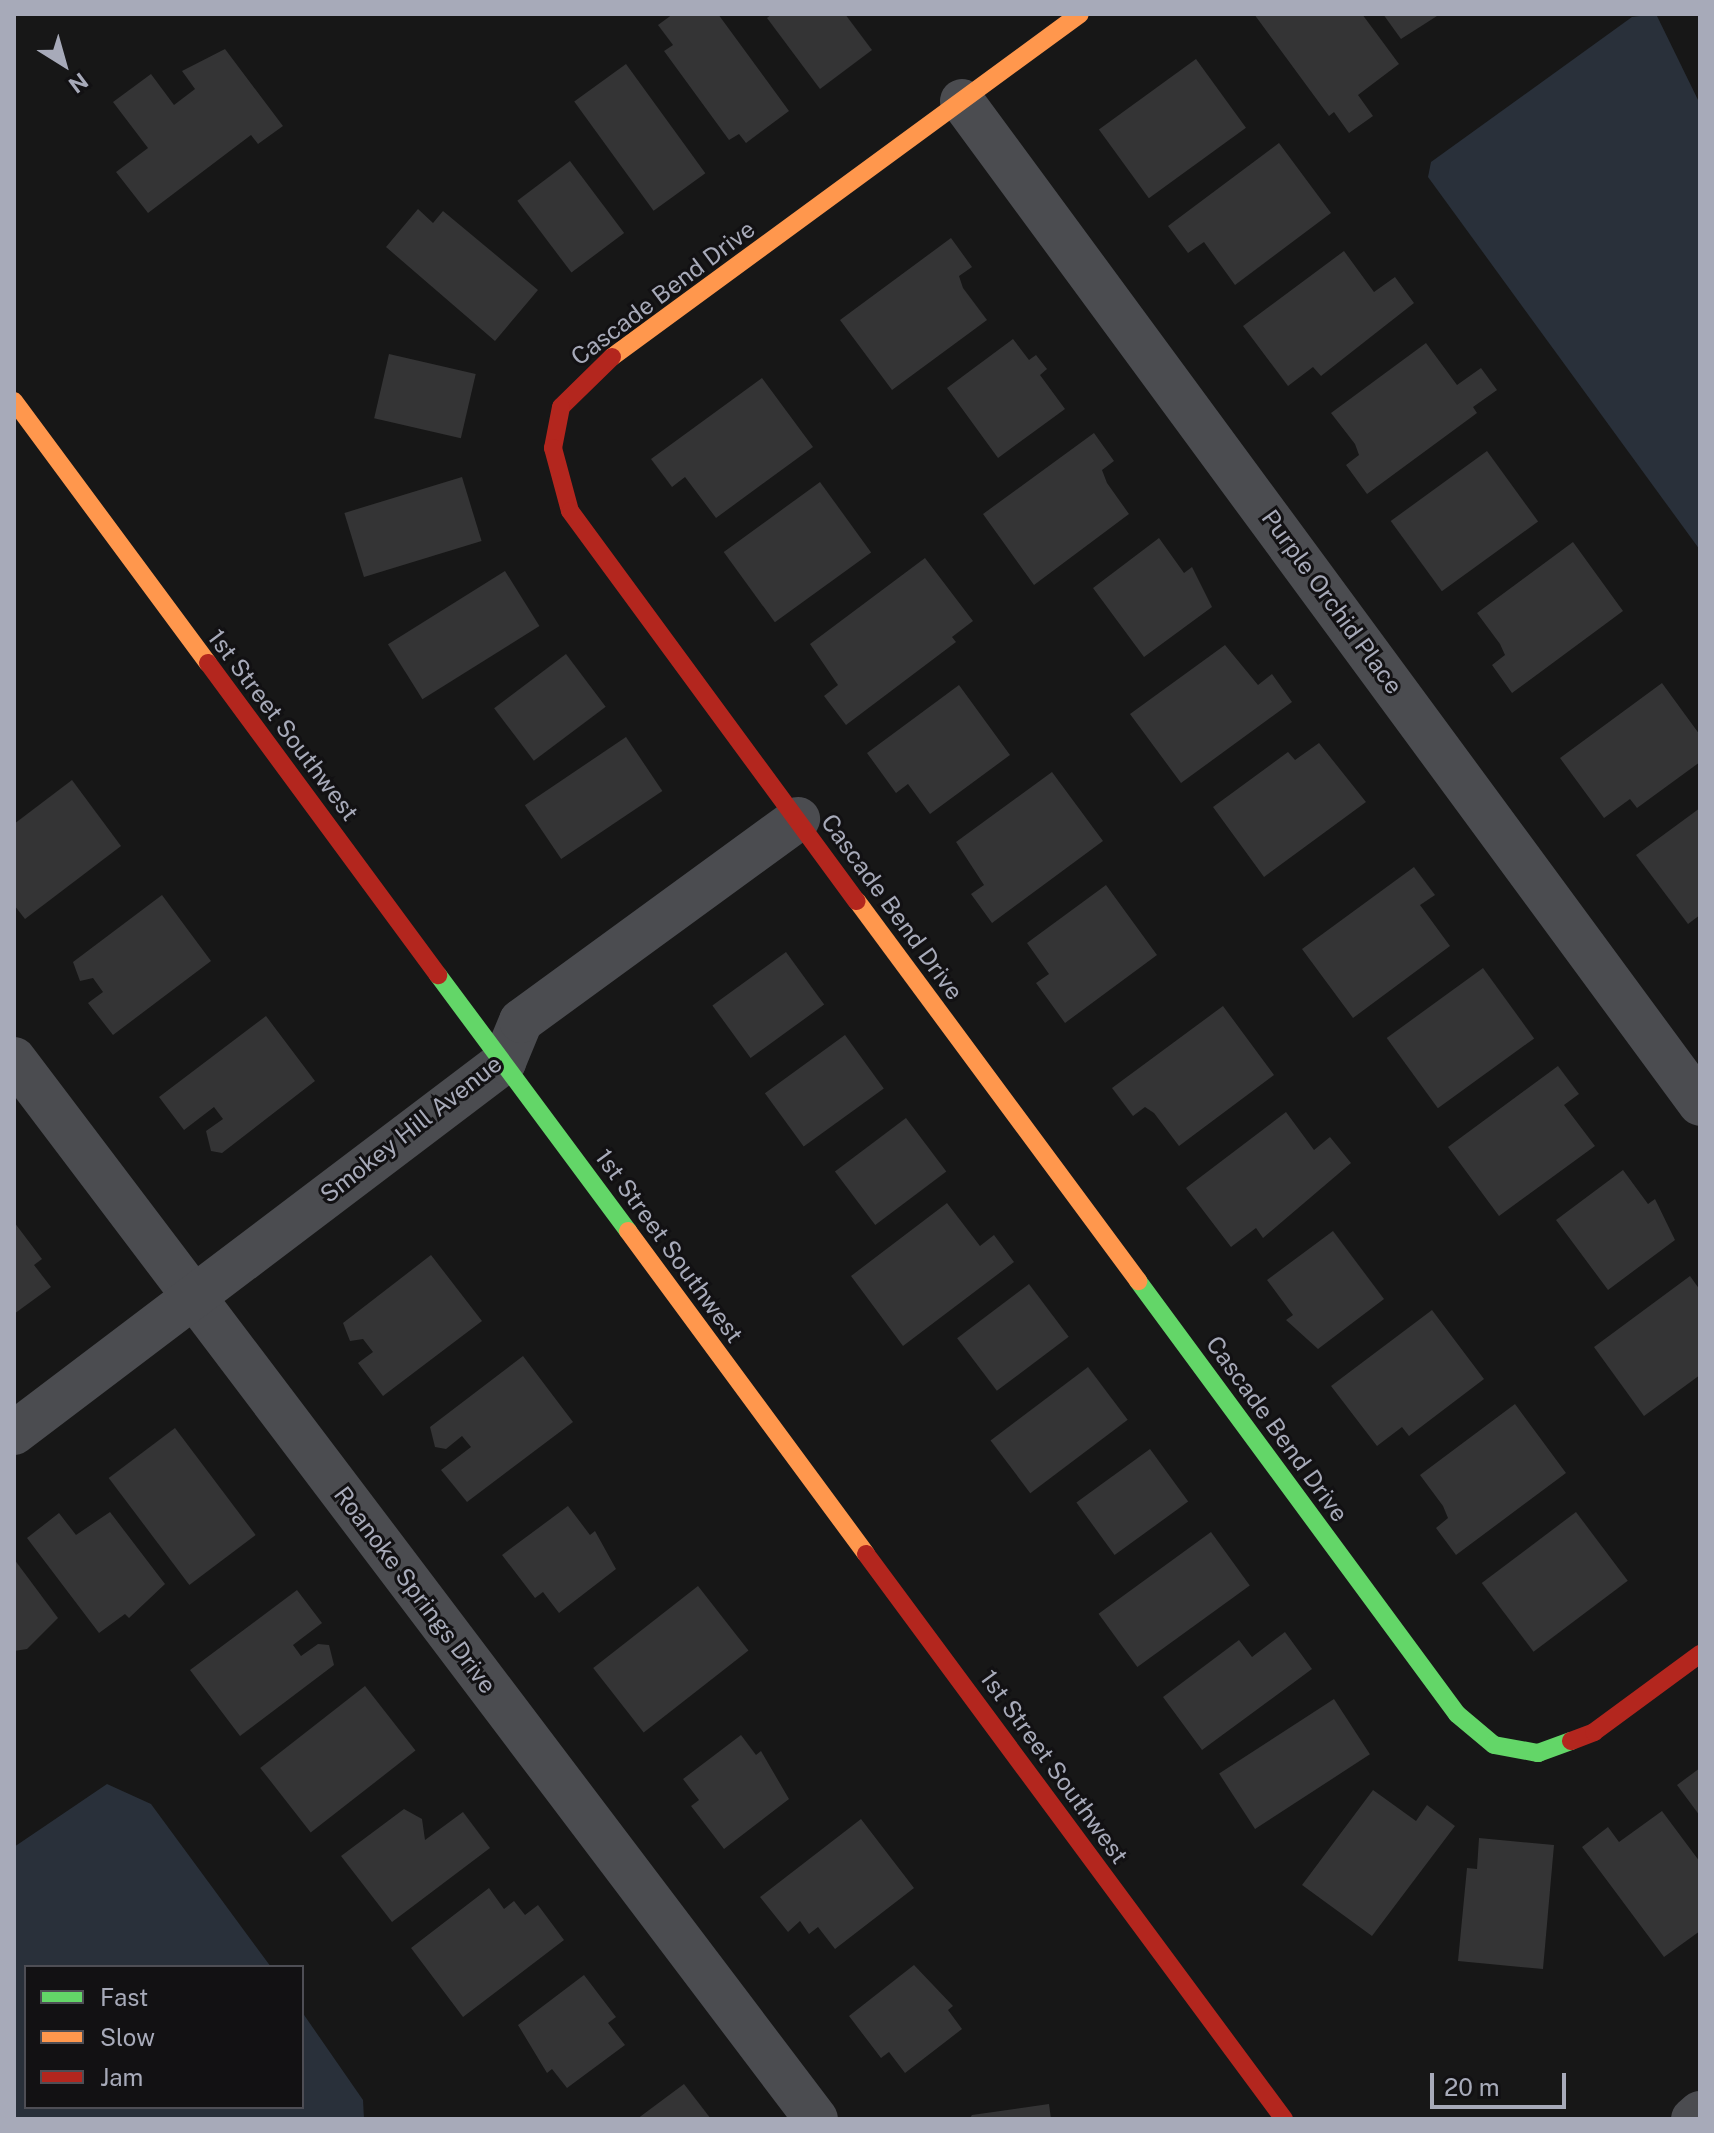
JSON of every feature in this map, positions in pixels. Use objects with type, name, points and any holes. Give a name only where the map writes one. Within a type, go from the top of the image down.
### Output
[{"type":"street","name":"Cascade Bend Drive","points":[[1080,14],[589,374],[561,407],[553,448],[570,511],[1457,1714],[1494,1745],[1538,1753],[1594,1732],[1700,1654]]},
{"type":"street","name":"Purple Orchid Place","points":[[962,101],[1700,1104]]},
{"type":"street","name":"1st Street Southwest","points":[[14,401],[1284,2119]]},
{"type":"street","name":"Smokey Hill Avenue","points":[[14,1433],[504,1062],[521,1021],[798,819]]},
{"type":"street","name":"Roanoke Springs Drive","points":[[14,1059],[816,2119]]},
{"type":"street","points":[[1693,2119],[1700,2113]]},
{"type":"shaded area","points":[[1656,14],[1700,104],[1700,550],[1428,177],[1431,162],[1632,17]]},
{"type":"shaded area","points":[[107,1784],[151,1804],[270,1965],[24,1965],[24,2109],[304,2109],[304,2015],[363,2100],[364,2119],[14,2119],[14,1847]]},
{"type":"building","points":[[673,14],[718,14],[789,111],[746,143],[739,134],[729,140],[664,51],[673,45],[658,25]]},
{"type":"building","points":[[772,14],[845,14],[872,50],[820,89],[767,18]]},
{"type":"building","points":[[1254,14],[1362,14],[1399,64],[1358,95],[1373,116],[1349,133],[1334,112],[1329,116]]},
{"type":"building","points":[[1383,14],[1435,14],[1437,16],[1401,39]]},
{"type":"building","points":[[225,49],[283,126],[258,144],[251,135],[148,213],[116,172],[148,148],[113,102],[151,74],[174,105],[195,89],[182,71]]},
{"type":"building","points":[[1196,59],[1246,128],[1149,198],[1099,130]]},
{"type":"building","points":[[626,64],[705,173],[654,211],[574,102]]},
{"type":"building","points":[[1279,143],[1331,213],[1235,285],[1204,242],[1188,253],[1168,226]]},
{"type":"building","points":[[570,161],[624,233],[571,273],[517,201]]},
{"type":"building","points":[[418,209],[433,223],[443,211],[538,290],[495,341],[386,247]]},
{"type":"building","points":[[951,238],[972,267],[959,276],[963,288],[987,320],[892,390],[840,320]]},
{"type":"building","points":[[1344,251],[1374,292],[1395,277],[1414,303],[1321,376],[1313,367],[1288,386],[1243,326]]},
{"type":"building","points":[[1013,339],[1029,360],[1036,355],[1047,369],[1040,375],[1065,409],[998,458],[947,388]]},
{"type":"building","points":[[1426,343],[1457,385],[1481,368],[1497,390],[1473,407],[1477,413],[1367,494],[1346,465],[1359,455],[1355,444],[1331,413]]},
{"type":"building","points":[[389,354],[476,374],[461,438],[374,418]]},
{"type":"building","points":[[762,378],[813,447],[716,518],[685,477],[672,487],[651,459]]},
{"type":"building","points":[[1094,433],[1114,461],[1102,470],[1107,483],[1129,514],[1034,585],[983,514]]},
{"type":"building","points":[[1487,451],[1538,521],[1442,591],[1391,521]]},
{"type":"building","points":[[462,477],[482,541],[364,577],[344,513]]},
{"type":"building","points":[[820,482],[871,552],[775,622],[724,552]]},
{"type":"building","points":[[1159,538],[1184,573],[1192,567],[1212,607],[1144,657],[1093,588]]},
{"type":"building","points":[[1573,542],[1623,611],[1512,693],[1492,665],[1505,655],[1477,613]]},
{"type":"building","points":[[925,558],[973,621],[952,637],[956,642],[846,725],[824,696],[838,685],[810,644]]},
{"type":"building","points":[[505,571],[539,626],[422,699],[388,644]]},
{"type":"building","points":[[1225,645],[1258,685],[1272,674],[1292,702],[1181,783],[1130,714]]},
{"type":"building","points":[[566,654],[606,707],[534,761],[494,708]]},
{"type":"building","points":[[1662,683],[1700,735],[1700,762],[1637,808],[1630,799],[1604,818],[1560,758]]},
{"type":"building","points":[[959,685],[1010,755],[930,814],[908,784],[896,793],[867,753]]},
{"type":"building","points":[[626,737],[662,791],[561,859],[525,805]]},
{"type":"building","points":[[1319,743],[1366,802],[1264,877],[1213,807],[1288,752],[1295,760]]},
{"type":"building","points":[[1052,772],[1103,841],[992,923],[971,894],[984,885],[956,842]]},
{"type":"building","points":[[72,780],[121,846],[25,919],[14,905],[14,824]]},
{"type":"building","points":[[1700,808],[1700,915],[1688,924],[1636,855]]},
{"type":"building","points":[[1414,867],[1435,895],[1420,905],[1450,946],[1353,1018],[1302,949]]},
{"type":"building","points":[[1106,885],[1157,955],[1065,1023],[1036,983],[1049,974],[1027,943]]},
{"type":"building","points":[[162,895],[211,961],[113,1035],[88,1003],[103,992],[93,978],[80,981],[73,962]]},
{"type":"building","points":[[786,952],[824,1005],[751,1058],[712,1005]]},
{"type":"building","points":[[1483,968],[1534,1038],[1438,1108],[1387,1038]]},
{"type":"building","points":[[1223,1006],[1274,1075],[1179,1146],[1154,1113],[1145,1107],[1133,1116],[1112,1088]]},
{"type":"building","points":[[266,1016],[315,1081],[222,1153],[211,1151],[206,1131],[223,1119],[214,1107],[184,1130],[159,1097]]},
{"type":"building","points":[[845,1035],[884,1088],[804,1147],[765,1093]]},
{"type":"building","points":[[1558,1066],[1579,1094],[1564,1105],[1595,1146],[1499,1216],[1448,1147]]},
{"type":"building","points":[[1286,1112],[1314,1150],[1330,1137],[1351,1163],[1263,1238],[1256,1228],[1231,1247],[1186,1188]]},
{"type":"building","points":[[906,1118],[946,1172],[875,1225],[835,1172]]},
{"type":"building","points":[[1623,1170],[1648,1204],[1655,1199],[1675,1240],[1608,1290],[1556,1220]]},
{"type":"building","points":[[947,1203],[980,1246],[994,1235],[1014,1262],[903,1346],[851,1276]]},
{"type":"building","points":[[14,1222],[42,1259],[34,1265],[51,1287],[14,1314]]},
{"type":"building","points":[[1333,1231],[1384,1299],[1318,1349],[1286,1320],[1293,1315],[1267,1280]]},
{"type":"building","points":[[431,1255],[482,1321],[383,1396],[358,1363],[373,1352],[363,1339],[350,1341],[343,1323]]},
{"type":"building","points":[[1690,1276],[1700,1290],[1700,1375],[1644,1416],[1594,1347]]},
{"type":"building","points":[[1029,1284],[1069,1337],[997,1391],[957,1338]]},
{"type":"building","points":[[1432,1310],[1484,1379],[1409,1436],[1402,1427],[1377,1446],[1331,1386]]},
{"type":"building","points":[[523,1356],[573,1422],[467,1502],[441,1470],[471,1447],[462,1436],[446,1449],[435,1447],[430,1427]]},
{"type":"building","points":[[1088,1367],[1128,1420],[1030,1493],[991,1440]]},
{"type":"building","points":[[1515,1404],[1566,1473],[1456,1555],[1436,1528],[1448,1518],[1443,1506],[1420,1475]]},
{"type":"building","points":[[175,1428],[256,1535],[189,1585],[109,1478]]},
{"type":"building","points":[[1150,1449],[1188,1502],[1115,1555],[1076,1502]]},
{"type":"building","points":[[568,1506],[590,1535],[595,1531],[616,1569],[559,1613],[543,1592],[535,1598],[502,1555]]},
{"type":"building","points":[[110,1512],[165,1584],[129,1618],[125,1614],[99,1633],[27,1538],[59,1513],[76,1535]]},
{"type":"building","points":[[1576,1512],[1628,1581],[1534,1652],[1482,1583]]},
{"type":"building","points":[[1211,1532],[1250,1585],[1137,1667],[1099,1614]]},
{"type":"building","points":[[14,1559],[58,1618],[27,1649],[14,1651]]},
{"type":"building","points":[[698,1586],[748,1651],[644,1732],[593,1668]]},
{"type":"building","points":[[297,1590],[322,1623],[293,1645],[301,1656],[318,1644],[329,1645],[334,1665],[240,1736],[190,1670]]},
{"type":"building","points":[[1285,1632],[1312,1669],[1202,1750],[1163,1697],[1239,1640],[1252,1657]]},
{"type":"building","points":[[365,1686],[415,1751],[311,1832],[260,1768]]},
{"type":"building","points":[[1334,1699],[1370,1754],[1255,1829],[1219,1774]]},
{"type":"building","points":[[741,1735],[756,1755],[761,1751],[789,1799],[724,1849],[691,1806],[699,1800],[683,1779]]},
{"type":"building","points":[[1700,1768],[1700,1816],[1677,1785]]},
{"type":"building","points":[[1373,1790],[1416,1821],[1427,1805],[1455,1826],[1372,1936],[1302,1885]]},
{"type":"building","points":[[404,1809],[422,1819],[425,1840],[463,1812],[490,1848],[392,1922],[341,1856]]},
{"type":"building","points":[[1662,1811],[1700,1862],[1700,1931],[1664,1957],[1582,1847],[1608,1827],[1619,1842]]},
{"type":"building","points":[[861,1819],[914,1888],[835,1949],[818,1927],[809,1934],[800,1921],[788,1932],[760,1897]]},
{"type":"building","points":[[1479,1838],[1554,1845],[1543,1969],[1458,1961],[1467,1868],[1477,1869]]},
{"type":"building","points":[[489,1888],[504,1909],[514,1901],[525,1915],[538,1905],[564,1940],[463,2017],[411,1948]]},
{"type":"building","points":[[914,1965],[953,2006],[948,2010],[962,2029],[905,2073],[889,2052],[881,2058],[849,2016]]},
{"type":"building","points":[[584,1975],[616,2017],[608,2023],[625,2045],[567,2088],[552,2069],[547,2073],[518,2025]]},
{"type":"building","points":[[684,2084],[711,2119],[637,2119]]},
{"type":"building","points":[[1049,2104],[1051,2119],[969,2119],[972,2115]]},
{"type":"traffic: fast","points":[[438,975],[628,1231]]},
{"type":"traffic: fast","points":[[1138,1281],[1457,1714],[1494,1745],[1538,1753],[1571,1741]]},
{"type":"traffic: slow","points":[[612,357],[1080,14]]},
{"type":"traffic: slow","points":[[14,401],[208,663]]},
{"type":"traffic: slow","points":[[857,901],[1138,1281]]},
{"type":"traffic: slow","points":[[628,1231],[866,1554]]},
{"type":"traffic: jam","points":[[612,357],[561,407],[553,448],[570,511],[857,901]]},
{"type":"traffic: jam","points":[[208,663],[438,975]]},
{"type":"traffic: jam","points":[[866,1554],[1284,2119]]},
{"type":"traffic: jam","points":[[1571,1741],[1594,1732],[1700,1654]]}]
